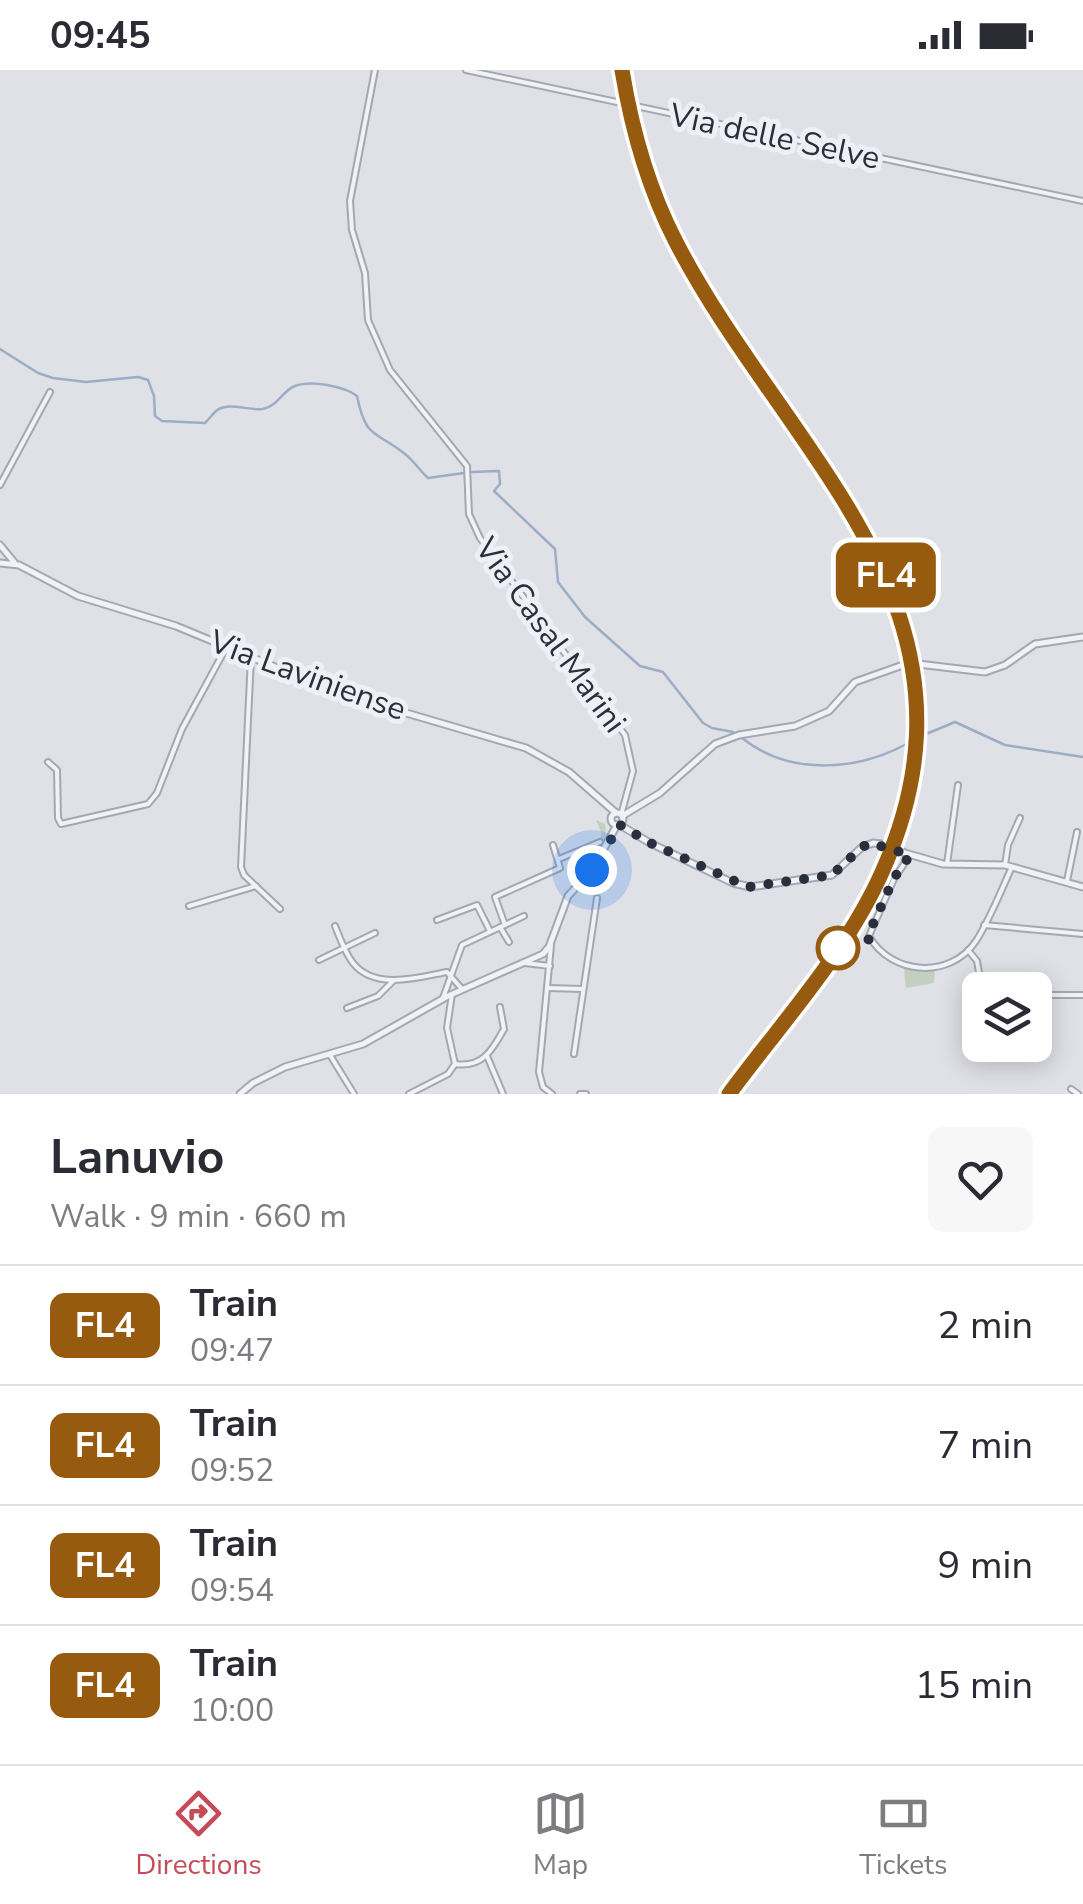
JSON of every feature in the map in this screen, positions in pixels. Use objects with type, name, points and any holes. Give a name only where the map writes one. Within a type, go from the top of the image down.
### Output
[{"type":"street","name":"Via Casal Marini","points":[[375,70],[350,201],[352,230],[365,273],[370,328],[392,374],[466,465],[470,516],[481,540],[624,735],[633,771],[618,819]]},
{"type":"street","name":"Via delle Selve","points":[[466,70],[1083,201]]},
{"type":"street","points":[[0,485],[50,392]]},
{"type":"street","points":[[0,545],[15,563]]},
{"type":"street","name":"Via Laviniense","points":[[0,563],[15,563],[87,600],[166,622],[338,694],[526,748],[564,769],[650,843],[748,887],[832,875],[871,843],[908,854]]},
{"type":"street","points":[[918,664],[986,672],[1008,663],[1035,644],[1083,637]]},
{"type":"street","points":[[48,762],[57,770],[61,824],[148,804],[157,792],[183,726],[227,646]]},
{"type":"street","points":[[251,657],[241,867],[280,908]]},
{"type":"street","points":[[240,1094],[275,1072],[374,1039],[452,994],[544,954],[568,896],[593,868],[618,819],[666,789],[715,744],[740,735],[795,726],[829,711],[855,682],[904,665]]},
{"type":"street","points":[[948,864],[958,785]]},
{"type":"street","points":[[1020,818],[1008,845],[1009,866],[984,925],[968,950],[927,969],[905,966],[870,940],[869,933],[908,854],[948,864],[1009,866],[1083,887]]},
{"type":"street","points":[[1067,882],[1077,832]]},
{"type":"street","points":[[560,859],[600,842]]},
{"type":"street","points":[[510,942],[502,926],[496,895],[558,869],[561,864],[554,845]]},
{"type":"street","points":[[190,906],[256,886]]},
{"type":"street","points":[[574,1054],[598,898]]},
{"type":"street","points":[[436,920],[477,905],[490,931]]},
{"type":"street","points":[[444,998],[462,945],[524,916]]},
{"type":"street","points":[[984,925],[1083,934]]},
{"type":"street","points":[[335,926],[360,970],[394,980],[418,980],[446,972],[462,990]]},
{"type":"street","points":[[319,960],[375,933]]},
{"type":"street","points":[[550,944],[539,1075],[543,1087],[552,1094]]},
{"type":"street","points":[[968,950],[978,960],[980,972]]},
{"type":"street","points":[[525,963],[550,966]]},
{"type":"street","points":[[347,1008],[376,998],[394,980]]},
{"type":"street","points":[[548,988],[584,990]]},
{"type":"street","points":[[411,1094],[449,1073],[455,1064],[446,1028],[452,994]]},
{"type":"street","points":[[1052,995],[1083,996]]},
{"type":"street","points":[[455,1064],[475,1063],[487,1056],[504,1029],[500,1007]]},
{"type":"street","points":[[330,1055],[354,1094]]},
{"type":"street","points":[[487,1056],[504,1094]]},
{"type":"street","points":[[1070,1089],[1078,1094]]},
{"type":"green space","points":[[596,820],[605,824],[601,847],[587,870],[575,880],[571,870],[580,866],[575,855],[597,845],[602,834]]},
{"type":"green space","points":[[904,969],[935,969],[934,983],[906,988]]},
{"type":"waterway","points":[[0,349],[53,378],[86,382],[138,377],[148,380],[155,416],[162,421],[205,423],[221,408],[268,407],[295,386],[336,387],[357,396],[368,427],[405,454],[428,478],[464,473]]},
{"type":"waterway","points":[[472,472],[499,471],[500,484],[494,491],[555,549],[558,582],[585,617],[640,666],[663,672],[703,723],[733,732]]},
{"type":"waterway","points":[[919,737],[955,722],[1005,745],[1083,757]]},
{"type":"waterway","points":[[742,738],[782,759],[826,765],[870,759],[912,741]]},
{"type":"railway","points":[[622,70],[643,162],[669,228],[726,326],[826,472],[869,545],[901,621],[916,701],[910,788],[877,884],[828,966],[730,1094]]},
{"type":"train","name":"FL4","points":[[622,70],[636,142],[667,223],[703,289],[872,545],[895,600],[914,689],[916,735],[911,777],[898,834],[884,868],[849,933],[729,1094]]},
{"type":"route","points":[[592,870],[612,832],[620,825],[650,843],[748,887],[778,886],[832,875],[871,843],[910,855],[894,878],[869,933],[870,939],[838,948]]}]
